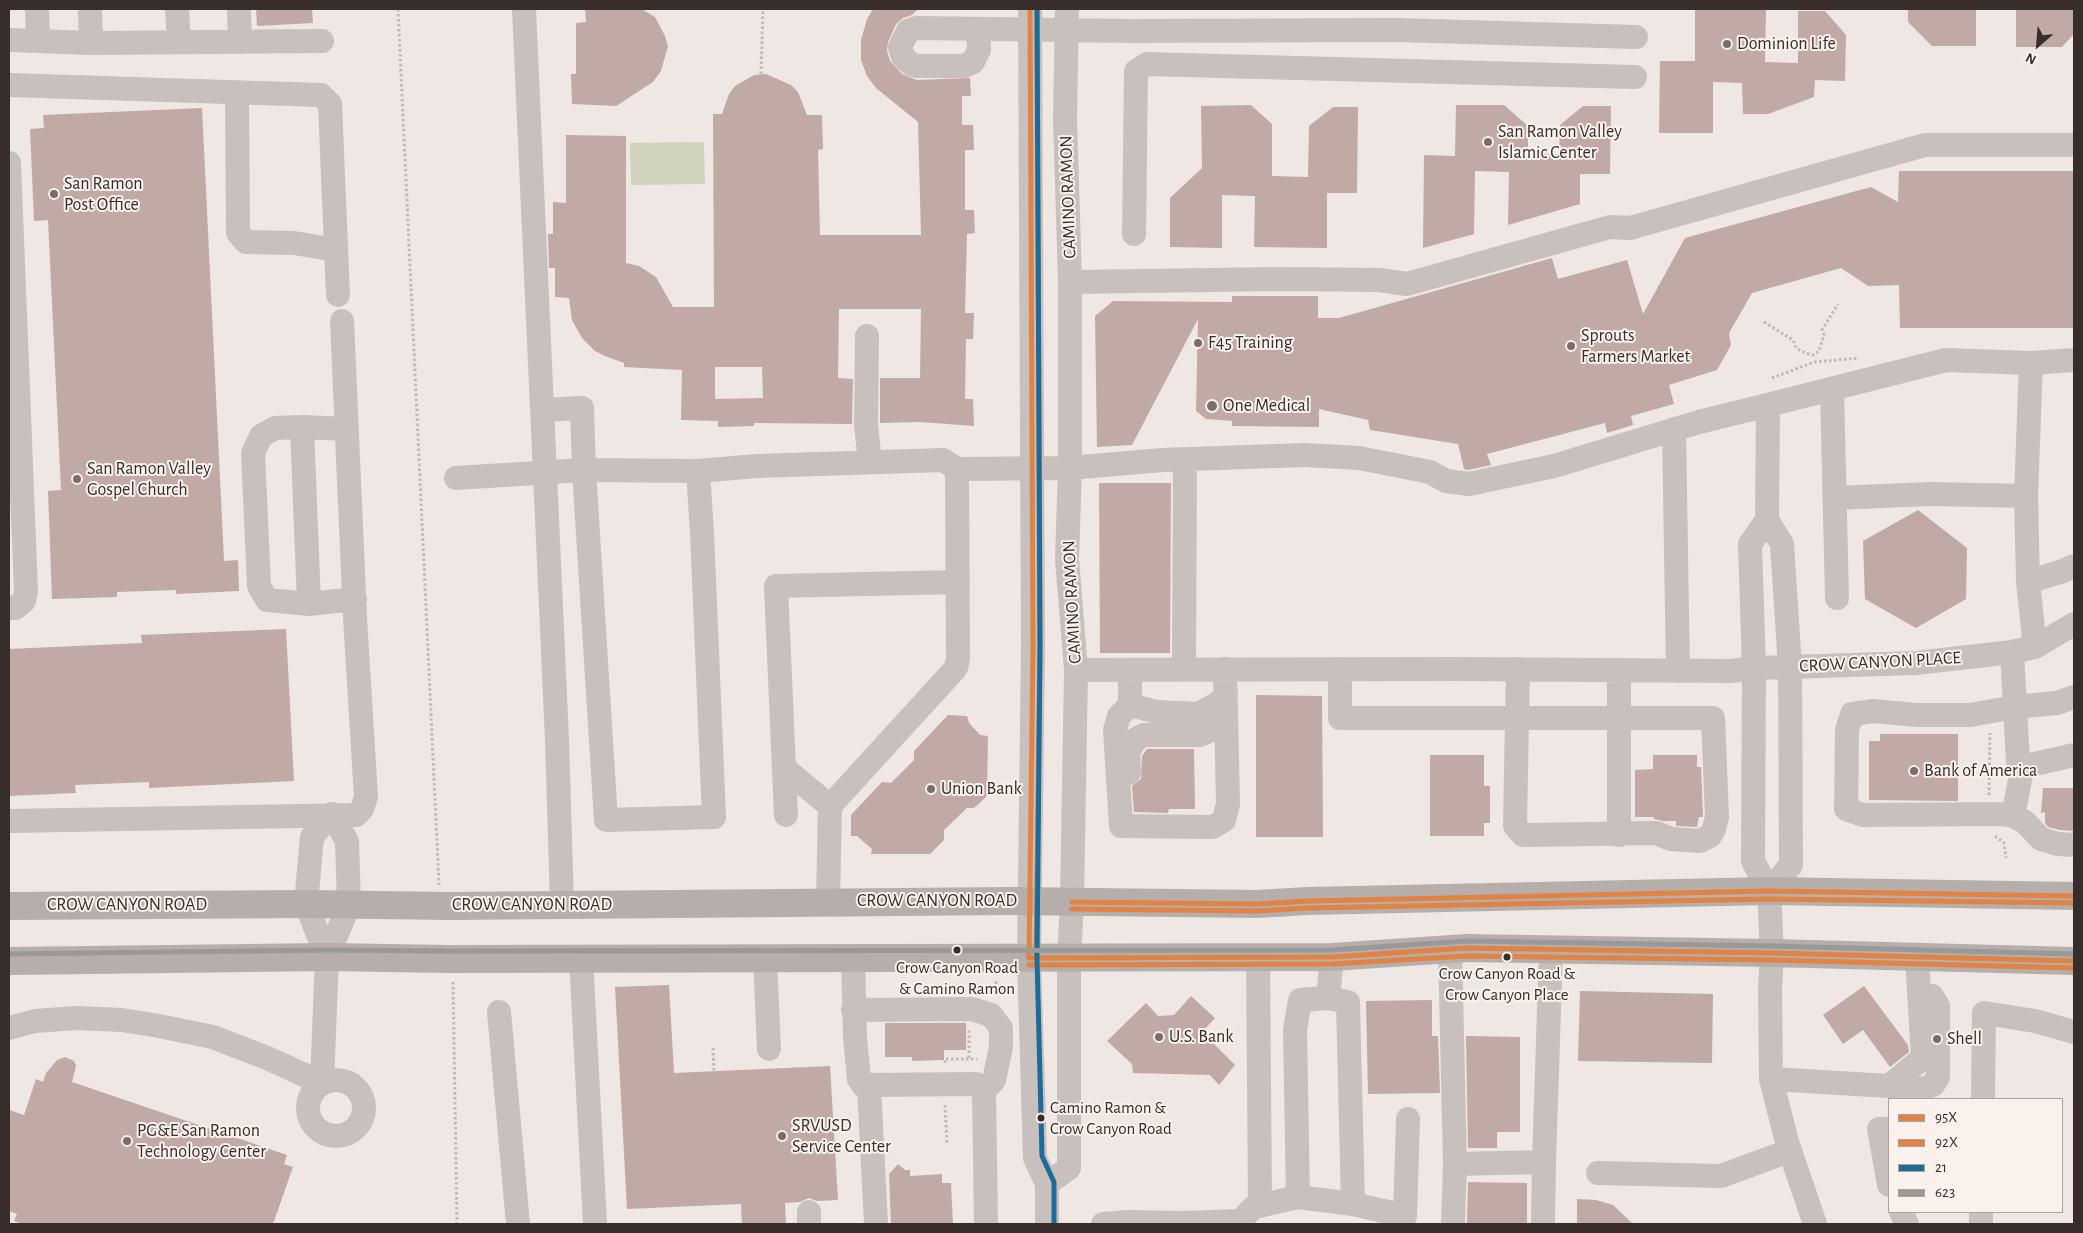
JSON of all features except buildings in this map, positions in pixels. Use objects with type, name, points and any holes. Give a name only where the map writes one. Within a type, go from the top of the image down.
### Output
[{"type":"main road","name":"CROW CANYON ROAD","points":[[9,906],[306,904],[442,906],[1030,901],[1257,904],[1769,891],[2074,896]]},
{"type":"main road","points":[[9,961],[327,957],[451,969],[581,958],[1332,957],[1450,949],[1551,949],[2074,962]]},
{"type":"street","points":[[37,9],[38,41]]},
{"type":"street","points":[[90,9],[91,43]]},
{"type":"street","points":[[177,9],[179,42]]},
{"type":"street","points":[[239,9],[240,42]]},
{"type":"street","points":[[524,9],[557,740],[562,904]]},
{"type":"street","points":[[978,30],[1030,20],[1067,20],[1636,36]]},
{"type":"street","name":"CAMINO RAMON","points":[[1030,20],[1030,468],[1033,647],[1029,958],[1034,1158],[1047,1184],[1047,1224]]},
{"type":"street","name":"CAMINO RAMON","points":[[1047,1184],[1069,1168],[1069,958],[1072,902],[1076,670],[1067,559],[1070,468],[1070,282],[1065,119],[1067,20]]},
{"type":"street","points":[[9,40],[91,43],[322,41]]},
{"type":"street","points":[[1134,234],[1136,71],[1147,64],[1635,77]]},
{"type":"street","points":[[9,85],[321,95],[330,104],[338,295]]},
{"type":"street","points":[[237,93],[238,233],[246,242],[294,243],[336,250]]},
{"type":"street","points":[[1070,282],[1281,279],[1379,280],[1407,284],[1610,227],[1630,228],[1925,145],[2074,145]]},
{"type":"street","points":[[9,163],[14,440],[26,591],[24,601],[15,608],[9,608]]},
{"type":"street","points":[[9,821],[356,815],[362,809],[366,796],[342,321]]},
{"type":"street","points":[[867,336],[866,425],[870,462]]},
{"type":"street","points":[[456,478],[584,470],[698,470],[942,460],[957,469],[1070,468],[1185,460],[1304,455],[1359,458],[1430,472],[1446,480],[1469,484],[1554,466],[1674,429],[1946,360],[2031,363],[2074,360]]},
{"type":"street","points":[[2031,363],[2026,496],[2028,582],[2035,647]]},
{"type":"street","points":[[1832,389],[1837,598]]},
{"type":"street","points":[[1076,670],[1518,669],[1731,671],[1790,667],[1782,544],[1768,520],[1768,405]]},
{"type":"street","points":[[542,410],[582,408],[584,470],[606,820],[714,817],[698,470]]},
{"type":"street","points":[[302,427],[308,604]]},
{"type":"street","points":[[347,429],[275,428],[261,436],[253,453],[253,463],[259,586],[267,600],[308,604],[355,599]]},
{"type":"street","points":[[1674,429],[1678,671]]},
{"type":"street","points":[[1184,669],[1185,460]]},
{"type":"street","points":[[828,902],[830,806],[956,668],[958,658],[957,469]]},
{"type":"street","points":[[1835,498],[1930,494],[2026,496]]},
{"type":"street","points":[[1768,520],[1750,544],[1754,668],[1753,861],[1769,891],[1772,953],[1770,989],[1771,1079],[1789,1151],[1815,1224]]},
{"type":"street","points":[[2028,582],[2063,572],[2074,566]]},
{"type":"street","points":[[786,816],[776,586],[958,582]]},
{"type":"street","name":"CROW CANYON PLACE","points":[[1769,891],[1791,865],[1790,667],[1916,663],[2012,652],[2035,647],[2074,624]]},
{"type":"street","points":[[2012,652],[2018,762],[2026,766],[2074,754]]},
{"type":"street","points":[[1130,670],[1130,706],[1119,716],[1115,730],[1121,826],[1213,827],[1224,820],[1228,804],[1225,669]]},
{"type":"street","points":[[1340,669],[1340,718],[1517,718],[1713,718],[1717,817],[1710,836],[1700,841],[1670,839],[1656,834],[1523,834],[1515,826],[1517,718],[1518,669]]},
{"type":"street","points":[[1619,670],[1619,835]]},
{"type":"street","points":[[1130,706],[1157,712],[1199,714],[1220,702],[1226,693]]},
{"type":"street","points":[[1133,826],[1129,812],[1128,752],[1136,739],[1144,735],[1200,734],[1209,731],[1220,715],[1226,693]]},
{"type":"street","points":[[2074,697],[2057,703],[2015,707],[1970,715],[1873,711],[1852,714],[1846,730],[1846,809],[1863,815],[2004,814],[2025,822],[2041,839],[2058,844],[2074,845]]},
{"type":"street","points":[[2013,816],[2023,764]]},
{"type":"street","points":[[784,768],[830,806]]},
{"type":"street","points":[[327,957],[306,904],[312,836],[331,814]]},
{"type":"street","points":[[9,1028],[35,1021],[76,1018],[122,1020],[159,1026],[213,1037],[322,1083],[327,957],[348,905],[347,841],[331,814]]},
{"type":"street","points":[[1450,949],[1455,1164],[1453,1224]]},
{"type":"street","points":[[1543,1224],[1551,949]]},
{"type":"street","points":[[853,957],[853,1010],[859,1079],[863,1086],[976,1084],[984,1091]]},
{"type":"street","points":[[1258,957],[1260,1206]]},
{"type":"street","points":[[1328,998],[1332,957]]},
{"type":"street","points":[[1771,1079],[1889,1086],[1923,1058],[1917,957]]},
{"type":"street","points":[[581,958],[595,1224]]},
{"type":"street","points":[[765,958],[769,1048]]},
{"type":"street","points":[[1298,1197],[1295,1030],[1300,1000],[1328,998],[1348,1002],[1353,1204]]},
{"type":"street","points":[[853,1010],[972,1009],[991,1015],[1001,1028],[1001,1047],[994,1080],[984,1091],[986,1224]]},
{"type":"street","points":[[499,1012],[518,1224]]},
{"type":"street","points":[[1983,1098],[1984,1013],[2035,1021],[2074,1032]]},
{"type":"street","points":[[869,1086],[876,1224]]},
{"type":"street","points":[[1103,1224],[1240,1222],[1254,1207],[1298,1197],[1353,1204],[1409,1220],[1408,1119]]},
{"type":"street","points":[[1888,1129],[1879,1129],[1888,1179]]},
{"type":"street","points":[[1598,1173],[1721,1176],[1789,1151]]},
{"type":"street","points":[[1455,1164],[1544,1162]]},
{"type":"path","points":[[398,9],[435,832],[437,871],[442,906]]},
{"type":"path","points":[[761,74],[763,9]]},
{"type":"path","points":[[1764,322],[1793,340],[1796,348],[1813,355],[1819,351],[1822,343],[1822,330],[1838,304]]},
{"type":"path","points":[[1813,355],[1814,362]]},
{"type":"path","points":[[1772,378],[1814,362],[1862,358]]},
{"type":"path","points":[[1982,734],[1990,733],[1989,800]]},
{"type":"path","points":[[1991,834],[2004,843],[2006,858]]},
{"type":"path","points":[[451,969],[458,1224]]},
{"type":"path","points":[[713,1048],[714,1072]]},
{"type":"path","points":[[944,1085],[946,1144]]},
{"type":"green space","points":[[704,142],[705,184],[631,185],[630,143]]},
{"type":"transit line","name":"95X","points":[[1029,958],[1033,647],[1030,9]]},
{"type":"transit line","name":"92X","points":[[1036,958],[1040,647],[1037,9]]},
{"type":"transit line","name":"21","points":[[1037,9],[1040,647],[1037,958],[1042,1156],[1054,1182],[1054,1224]]},
{"type":"transit line","name":"95X","points":[[1072,902],[1257,904],[1308,901],[1769,891],[2074,896]]},
{"type":"transit line","name":"92X","points":[[1072,909],[1257,911],[1308,908],[1769,899],[2074,903]]},
{"type":"transit line","name":"623","points":[[9,954],[327,950],[1332,950],[1467,941],[1772,946],[2074,954]]},
{"type":"transit line","name":"95X","points":[[1029,958],[1332,957],[1467,948],[1772,953],[2074,961]]},
{"type":"transit line","name":"92X","points":[[1029,965],[1332,964],[1467,956],[1772,960],[2074,968]]},
{"type":"place","name":"Dominion Life","points":[[1727,44]]},
{"type":"place","name":"San Ramon Valley Islamic Center","points":[[1488,142]]},
{"type":"place","name":"San Ramon Post Office","points":[[54,194]]},
{"type":"place","name":"F45 Training","points":[[1198,343]]},
{"type":"place","name":"Sprouts Farmers Market","points":[[1571,346]]},
{"type":"place","name":"One Medical","points":[[1212,406]]},
{"type":"place","name":"San Ramon Valley Gospel Church","points":[[77,479]]},
{"type":"place","name":"Bank of America","points":[[1914,771]]},
{"type":"place","name":"Union Bank","points":[[931,789]]},
{"type":"place","name":"Crow Canyon Road & Camino Ramon","points":[[957,950]]},
{"type":"place","name":"Crow Canyon Road & Crow Canyon Place","points":[[1507,957]]},
{"type":"place","name":"U.S. Bank","points":[[1159,1037]]},
{"type":"place","name":"Shell","points":[[1937,1039]]},
{"type":"place","name":"Camino Ramon & Crow Canyon Road","points":[[1041,1118]]},
{"type":"place","name":"SRVUSD Service Center","points":[[782,1136]]},
{"type":"place","name":"PG&E San Ramon Technology Center","points":[[127,1141]]}]
